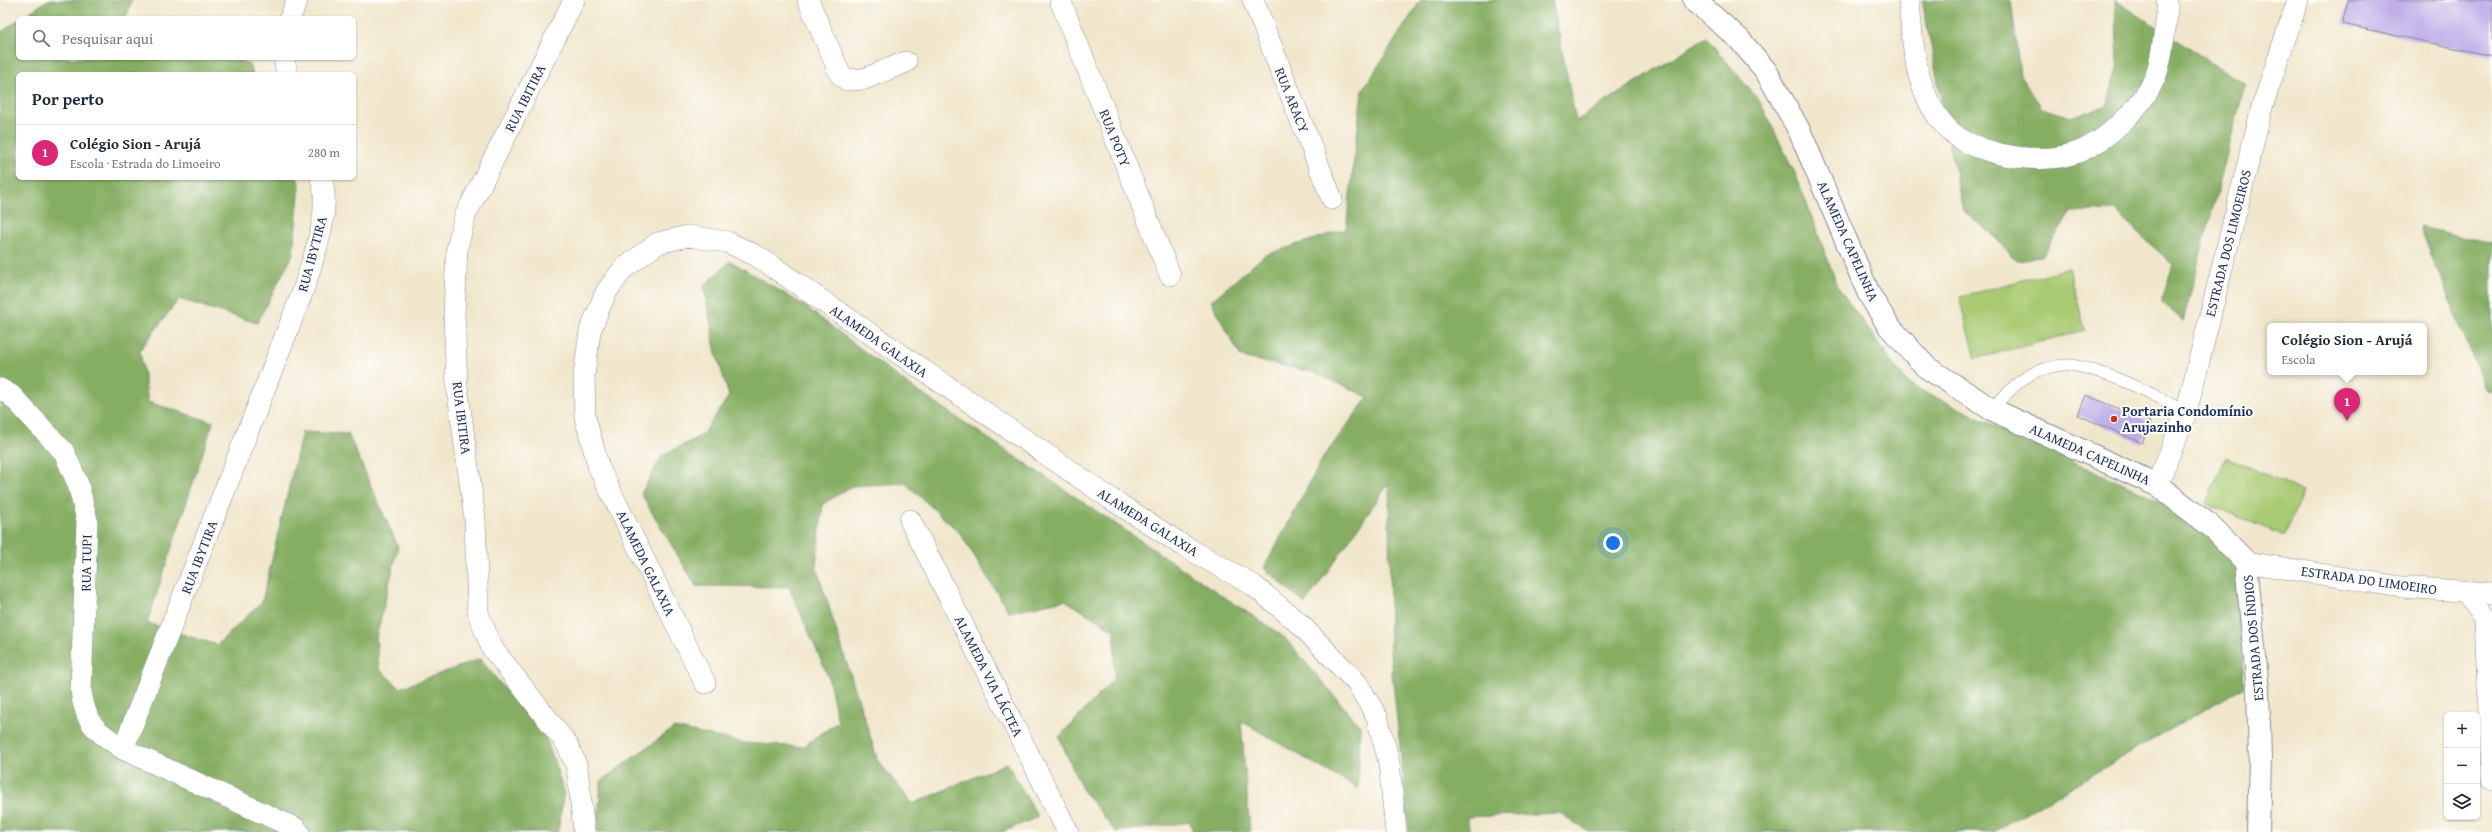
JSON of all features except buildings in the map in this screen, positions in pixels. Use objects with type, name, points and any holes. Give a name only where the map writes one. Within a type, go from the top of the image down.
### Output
[{"type":"street","points":[[291,16],[297,0]]},
{"type":"street","name":"RUA IBITIRA","points":[[574,0],[465,216],[457,249],[454,315],[458,386],[475,519],[478,613],[483,631],[492,648],[567,744],[577,767],[584,832]]},
{"type":"street","points":[[808,0],[840,74],[847,80],[864,79],[906,62]]},
{"type":"street","name":"RUA POTY","points":[[1060,0],[1170,275]]},
{"type":"street","name":"RUA ARACY","points":[[1253,0],[1332,199]]},
{"type":"street","name":"ALAMEDA CAPELINHA","points":[[1694,0],[1739,39],[1766,71],[1784,98],[1800,130],[1869,294],[1888,325],[1926,367],[1991,409],[2157,485]]},
{"type":"street","points":[[1909,0],[1913,48],[1926,96],[1941,121],[1955,136],[1976,148],[2014,158],[2047,158],[2081,150],[2117,127],[2143,100],[2154,80],[2160,60],[2168,10],[2167,0]]},
{"type":"street","name":"ESTRADA DOS LIMOEIROS","points":[[2157,485],[2186,412],[2262,107],[2298,0]]},
{"type":"street","points":[[284,60],[287,72]]},
{"type":"street","name":"RUA IBYTIRA","points":[[123,749],[303,291],[318,238],[324,204],[321,180]]},
{"type":"street","name":"ALAMEDA GALAXIA","points":[[705,683],[599,468],[585,417],[584,376],[590,331],[606,292],[624,268],[658,243],[688,236],[727,242],[757,256],[1111,499],[1184,546],[1253,585],[1300,624],[1357,683],[1377,717],[1389,762],[1396,832]]},
{"type":"street","name":"RUA TUPI","points":[[0,389],[11,395],[64,452],[78,484],[87,520],[81,691],[84,710],[93,727],[123,749]]},
{"type":"street","name":"ESTRADA DOS ÍNDIOS","points":[[2157,485],[2212,527],[2246,562],[2258,690],[2260,759],[2258,832]]},
{"type":"street","name":"ALAMEDA VIA LÁCTEA","points":[[910,520],[1068,832]]},
{"type":"street","name":"ESTRADA DO LIMOEIRO","points":[[2246,562],[2401,587],[2492,593]]},
{"type":"street","points":[[2466,592],[2485,619],[2492,780]]},
{"type":"street","points":[[123,749],[295,828],[299,832]]},
{"type":"lane","points":[[1991,409],[2021,380],[2051,366],[2071,365],[2110,377],[2171,403],[2186,412]]},
{"type":"green space","points":[[48,0],[132,0],[127,16],[24,16]]},
{"type":"green space","points":[[1421,0],[1552,0],[1576,121],[1706,37],[1760,102],[1796,175],[1838,287],[1908,384],[2049,451],[2164,502],[2225,548],[2241,578],[2239,607],[2244,687],[1993,832],[1589,832],[1560,813],[1467,817],[1470,832],[1409,832],[1390,654],[1389,483],[1305,604],[1264,568],[1323,458],[1368,397],[1313,372],[1241,357],[1211,301],[1265,255],[1346,229],[1362,91]]},
{"type":"green space","points":[[1922,0],[2011,0],[2020,76],[2042,108],[2070,117],[2107,106],[2118,64],[2115,0],[2245,85],[2183,321],[2161,301],[2173,265],[2114,210],[2071,212],[2042,257],[2015,260],[1992,234],[1963,211]]},
{"type":"green space","points":[[16,21],[16,60],[235,60],[249,64],[252,72],[16,72],[16,180],[298,180],[300,185],[293,254],[257,323],[179,299],[140,350],[148,402],[213,422],[147,623],[217,645],[262,602],[302,432],[348,434],[398,547],[376,638],[379,669],[400,688],[480,659],[546,738],[564,791],[558,832],[0,832],[0,33]]},
{"type":"green space","points":[[2420,227],[2492,243],[2492,391],[2486,390]]},
{"type":"green space","points":[[730,261],[802,304],[907,384],[1284,637],[1360,726],[1358,789],[1241,721],[1250,832],[1193,832],[1190,822],[1116,832],[1082,789],[1059,737],[1114,679],[1115,631],[1065,600],[1009,612],[960,533],[905,483],[852,486],[823,504],[816,566],[878,761],[913,804],[1007,763],[1038,817],[1002,832],[597,832],[601,781],[674,728],[745,743],[802,747],[838,722],[828,676],[789,587],[696,586],[641,494],[662,456],[702,435],[729,396],[715,349],[704,286]]},
{"type":"green space","points":[[2069,268],[2085,330],[1975,359],[1959,297]]},
{"type":"green space","points":[[2226,457],[2303,491],[2284,536],[2206,503]]},
{"type":"place","name":"Portaria Condomínio Arujazinho","points":[[2114,419]]},
{"type":"place","name":"Colégio Sion - Arujá","points":[[2347,421]]}]
